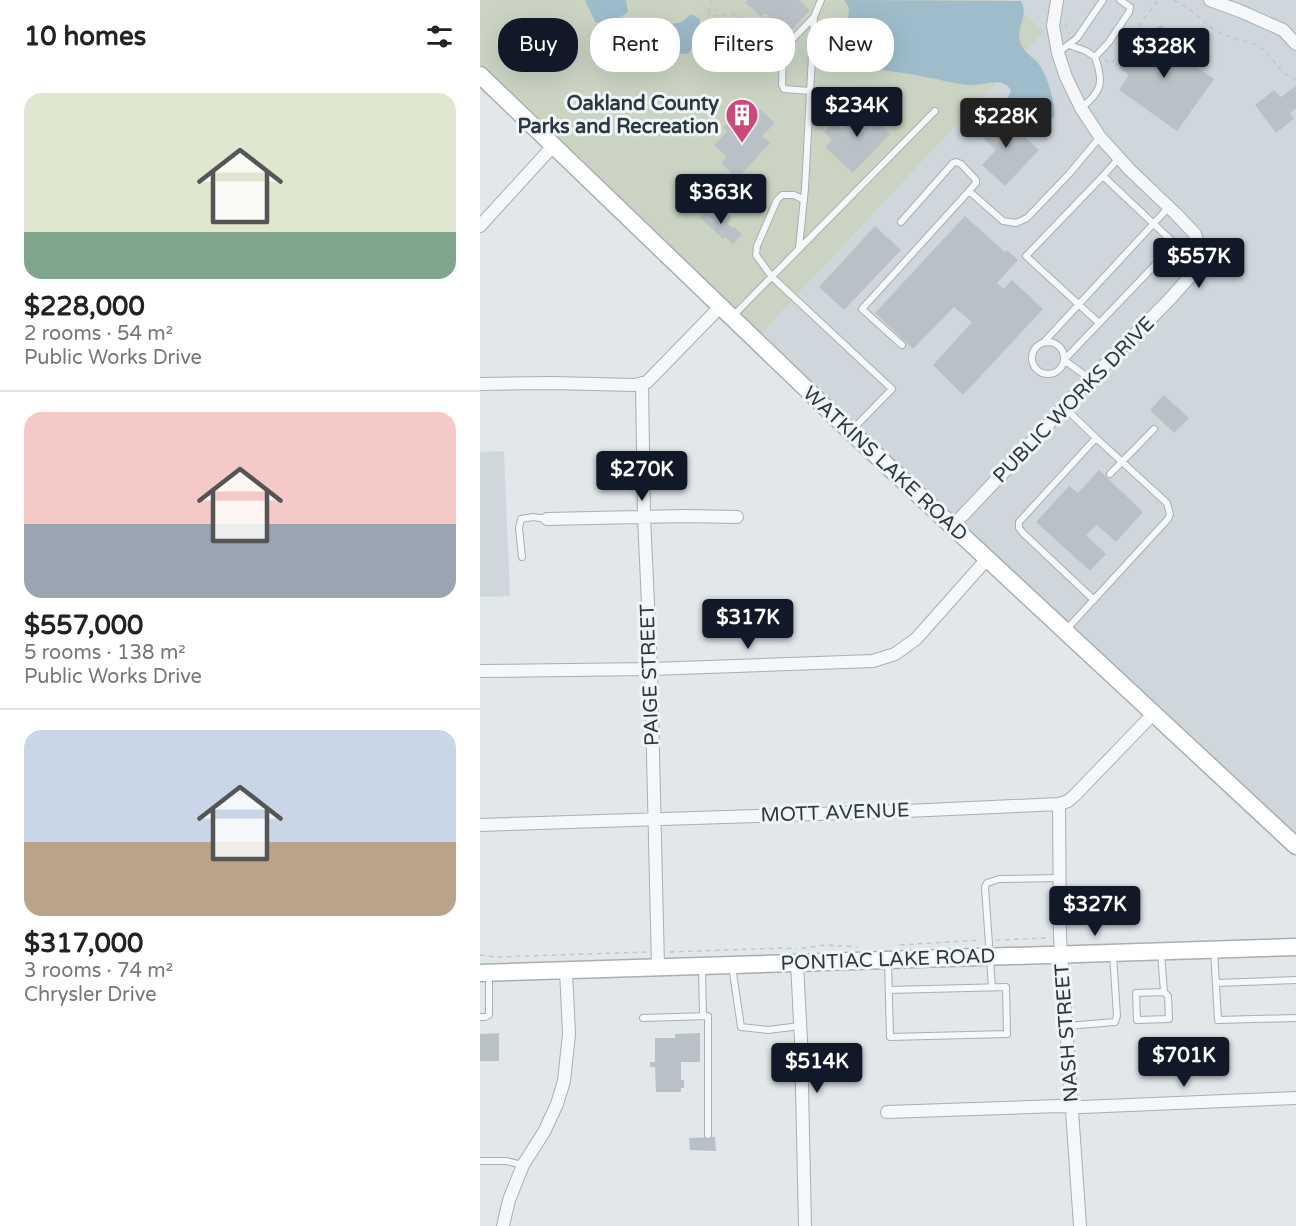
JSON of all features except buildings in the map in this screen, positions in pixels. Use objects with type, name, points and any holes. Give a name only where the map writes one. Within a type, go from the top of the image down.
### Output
[{"type":"street","name":"PUBLIC WORKS DRIVE","points":[[952,527],[1196,271],[1201,254],[1195,234],[1100,137],[1081,108],[1066,77],[1058,53],[1053,26],[1057,0]]},
{"type":"street","points":[[1210,0],[1283,30],[1296,44]]},
{"type":"street","name":"WATKINS LAKE ROAD","points":[[480,75],[850,431],[1296,846]]},
{"type":"street","points":[[480,226],[553,146]]},
{"type":"street","points":[[480,384],[634,385],[646,382],[726,312]]},
{"type":"street","name":"PAIGE STREET","points":[[642,383],[657,957]]},
{"type":"street","points":[[547,519],[737,517]]},
{"type":"street","points":[[480,671],[651,669],[873,661],[895,654],[916,639],[987,560]]},
{"type":"street","points":[[1059,804],[1075,795],[1153,714]]},
{"type":"street","name":"MOTT AVENUE","points":[[480,825],[1059,804]]},
{"type":"street","name":"NASH STREET","points":[[1059,804],[1062,955],[1080,1226]]},
{"type":"street","name":"PONTIAC LAKE ROAD","points":[[484,973],[566,971],[657,957],[702,966],[1296,947]]},
{"type":"street","points":[[797,963],[805,1226]]},
{"type":"street","points":[[503,1226],[509,1200],[523,1165],[544,1132],[557,1104],[564,1081],[568,1034],[566,971]]},
{"type":"street","points":[[887,1112],[1296,1098]]},
{"type":"lane","points":[[799,249],[804,200],[814,17],[821,0]]},
{"type":"lane","points":[[1058,53],[1077,38],[1104,0]]},
{"type":"lane","points":[[1095,57],[1109,42],[1129,12],[1130,7],[1120,0]]},
{"type":"lane","points":[[795,37],[814,17]]},
{"type":"lane","points":[[1069,45],[1095,57],[1101,75],[1101,82],[1096,93],[1081,108]]},
{"type":"lane","points":[[782,72],[784,89],[810,91]]},
{"type":"lane","points":[[726,312],[772,277],[935,111]]},
{"type":"lane","points":[[969,191],[1003,221],[1016,223],[1027,218],[1100,137]]},
{"type":"lane","points":[[1099,323],[1026,256],[1119,158]]},
{"type":"lane","points":[[901,222],[956,162],[976,180],[969,191],[862,309],[902,345]]},
{"type":"lane","points":[[1103,176],[1153,224],[1175,244],[1064,360],[1059,369],[1050,374],[1040,372],[1033,364],[1032,354],[1038,345],[1042,343],[1078,305],[1153,224],[1169,207]]},
{"type":"lane","points":[[804,200],[794,195],[782,195],[777,200],[757,246],[756,255],[772,277],[892,389],[850,431]]},
{"type":"lane","points":[[1042,343],[1058,345],[1064,360],[1090,380]]},
{"type":"lane","points":[[1064,631],[1168,519],[1170,514],[1167,503],[1065,408]]},
{"type":"lane","points":[[1110,474],[1154,429]]},
{"type":"lane","points":[[1094,600],[1023,533],[1019,528],[1019,522],[1096,438]]},
{"type":"lane","points":[[522,557],[519,528],[521,519],[532,517],[547,519]]},
{"type":"lane","points":[[992,988],[985,887],[999,879],[1060,878]]},
{"type":"lane","points":[[1214,950],[1218,1020],[1296,1018]]},
{"type":"lane","points":[[1161,952],[1169,1019],[1137,1020],[1136,993],[1164,992]]},
{"type":"lane","points":[[1067,1026],[1115,1022],[1117,1016],[1113,953]]},
{"type":"lane","points":[[888,960],[890,1037],[1007,1034],[1006,987],[889,990]]},
{"type":"lane","points":[[732,965],[741,1027],[768,1030],[800,1026]]},
{"type":"lane","points":[[702,966],[703,1016]]},
{"type":"lane","points":[[480,1017],[489,1014],[484,973]]},
{"type":"lane","points":[[1216,983],[1296,980]]},
{"type":"lane","points":[[643,1017],[708,1016],[708,1135]]},
{"type":"lane","points":[[480,1161],[506,1161],[523,1165]]},
{"type":"path","points":[[712,0],[709,10],[713,16],[733,14],[741,18]]},
{"type":"path","points":[[1174,0],[1209,26],[1226,35],[1260,46],[1290,78],[1296,79]]},
{"type":"path","points":[[901,945],[1055,938]]},
{"type":"path","points":[[480,955],[496,957],[657,957],[798,949],[827,945],[862,947]]},
{"type":"shaded area","points":[[1007,0],[1296,0],[1296,838],[1026,587],[943,504],[904,472],[759,336],[1045,31]]},
{"type":"shaded area","points":[[504,451],[510,596],[480,597],[480,452]]},
{"type":"green space","points":[[480,0],[1007,0],[1045,31],[759,336],[480,64]]},
{"type":"water","points":[[585,0],[626,0],[628,12],[619,18],[593,18]]},
{"type":"water","points":[[844,0],[1021,1],[1024,11],[1020,42],[1045,74],[1052,97],[1054,117],[1047,122],[1042,122],[1012,111],[1005,105],[1011,90],[1003,83],[965,85],[894,72],[894,18],[848,18],[847,3]]},
{"type":"water","points":[[691,14],[698,18],[692,18],[692,48],[688,54],[680,54],[680,22]]},
{"type":"place","name":"Oakland County Parks and Recreation","points":[[742,144]]}]
